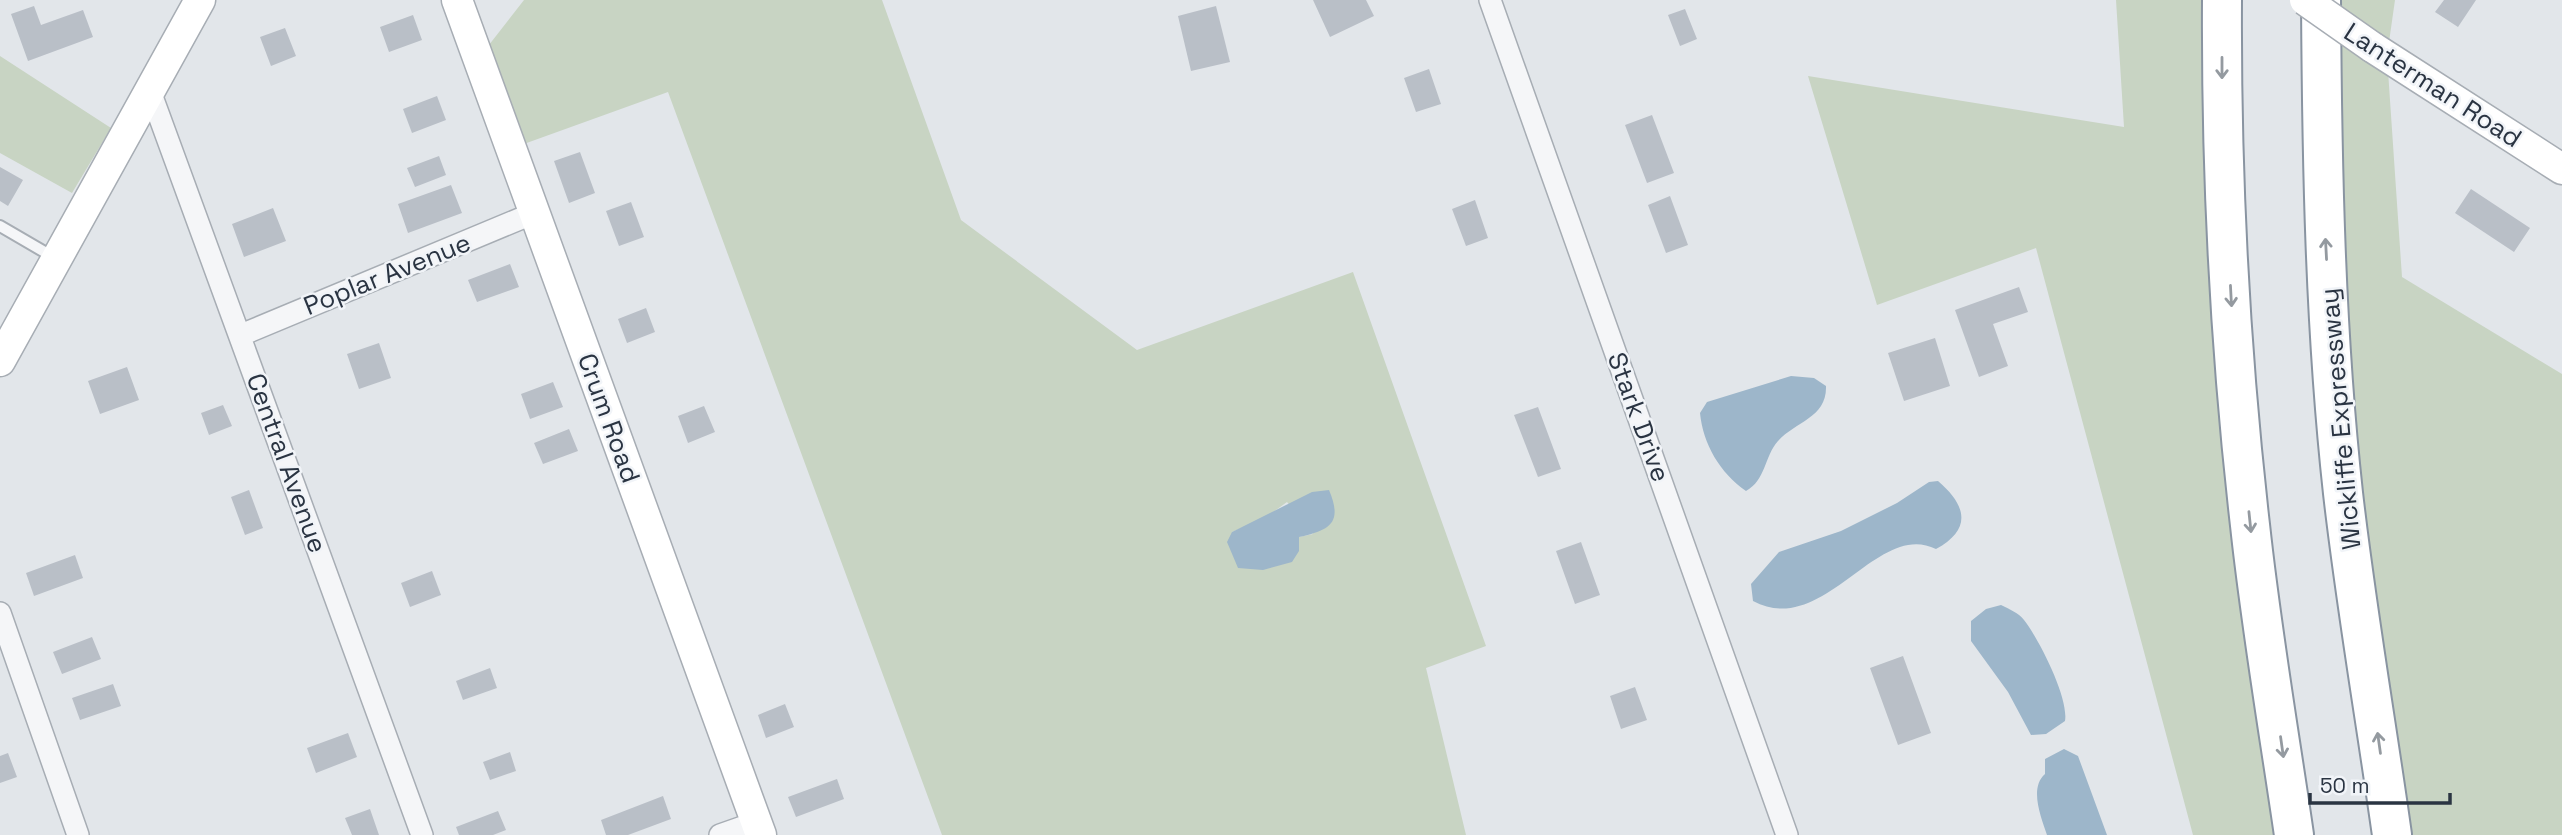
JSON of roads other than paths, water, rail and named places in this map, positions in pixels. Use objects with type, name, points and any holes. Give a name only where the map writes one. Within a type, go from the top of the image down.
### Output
[{"type":"highway","points":[[2222,0],[2226,206],[2239,401],[2250,526],[2294,835]]},
{"type":"highway","name":"Wickliffe Expressway","points":[[2321,0],[2320,128],[2327,274],[2343,494],[2392,835]]},
{"type":"street","points":[[0,361],[200,0]]},
{"type":"street","name":"Crum Road","points":[[457,0],[759,828]]},
{"type":"street","name":"Stark Drive","points":[[1490,0],[1787,835]]},
{"type":"street","name":"Lanterman Road","points":[[2305,0],[2372,47],[2562,169]]},
{"type":"street","name":"Central Avenue","points":[[150,91],[422,835]]},
{"type":"street","name":"Poplar Avenue","points":[[240,335],[534,213]]},
{"type":"street","points":[[0,612],[78,835]]},
{"type":"street","points":[[720,835],[759,828]]},
{"type":"lane","points":[[0,226],[56,258]]},
{"type":"water","points":[[1791,376],[1814,378],[1826,386],[1825,397],[1816,412],[1778,441],[1761,475],[1746,491],[1728,476],[1714,457],[1705,436],[1700,413],[1707,402]]},
{"type":"water","points":[[1938,481],[1955,499],[1961,517],[1956,533],[1936,549],[1914,544],[1893,550],[1827,593],[1803,605],[1779,608],[1753,601],[1751,584],[1779,552],[1841,531],[1897,503],[1929,482]]},
{"type":"water","points":[[1329,490],[1335,510],[1334,518],[1326,528],[1299,537],[1299,551],[1292,562],[1263,570],[1238,568],[1227,542],[1232,532],[1312,492]]},
{"type":"water","points":[[2001,605],[2024,620],[2045,654],[2058,684],[2065,721],[2046,734],[2031,735],[2008,692],[1971,641],[1971,621],[1986,609]]},
{"type":"water","points":[[2064,749],[2078,756],[2107,835],[2047,835],[2038,803],[2038,787],[2045,774],[2045,759]]}]
